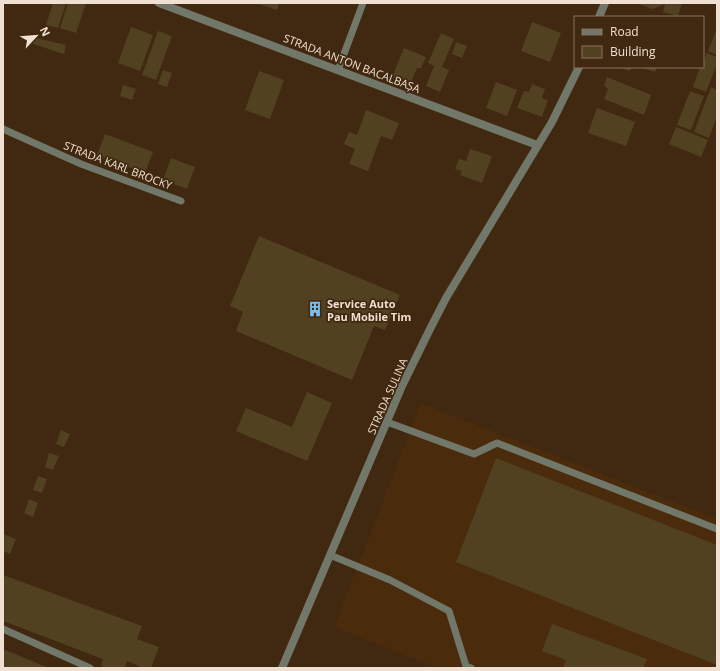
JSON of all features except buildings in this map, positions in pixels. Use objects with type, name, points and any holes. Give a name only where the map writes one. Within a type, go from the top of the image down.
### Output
[{"type":"street","name":"STRADA ANTON BACALBAȘA","points":[[159,3],[537,145]]},
{"type":"street","points":[[599,16],[605,3]]},
{"type":"street","name":"STRADA SULINA","points":[[282,668],[402,386],[446,298],[562,103],[579,68]]},
{"type":"lane","points":[[338,70],[363,3]]},
{"type":"lane","name":"STRADA KARL BROCKY","points":[[3,129],[81,164],[181,201]]},
{"type":"lane","points":[[387,422],[474,454],[497,443],[717,529]]},
{"type":"lane","points":[[330,555],[390,580],[449,611],[466,666],[471,668]]},
{"type":"lane","points":[[3,629],[90,668]]},
{"type":"shaded area","points":[[421,403],[717,519],[717,668],[437,668],[334,627]]},
{"type":"place","name":"Service Auto Pau Mobile Tim","points":[[315,309]]}]
